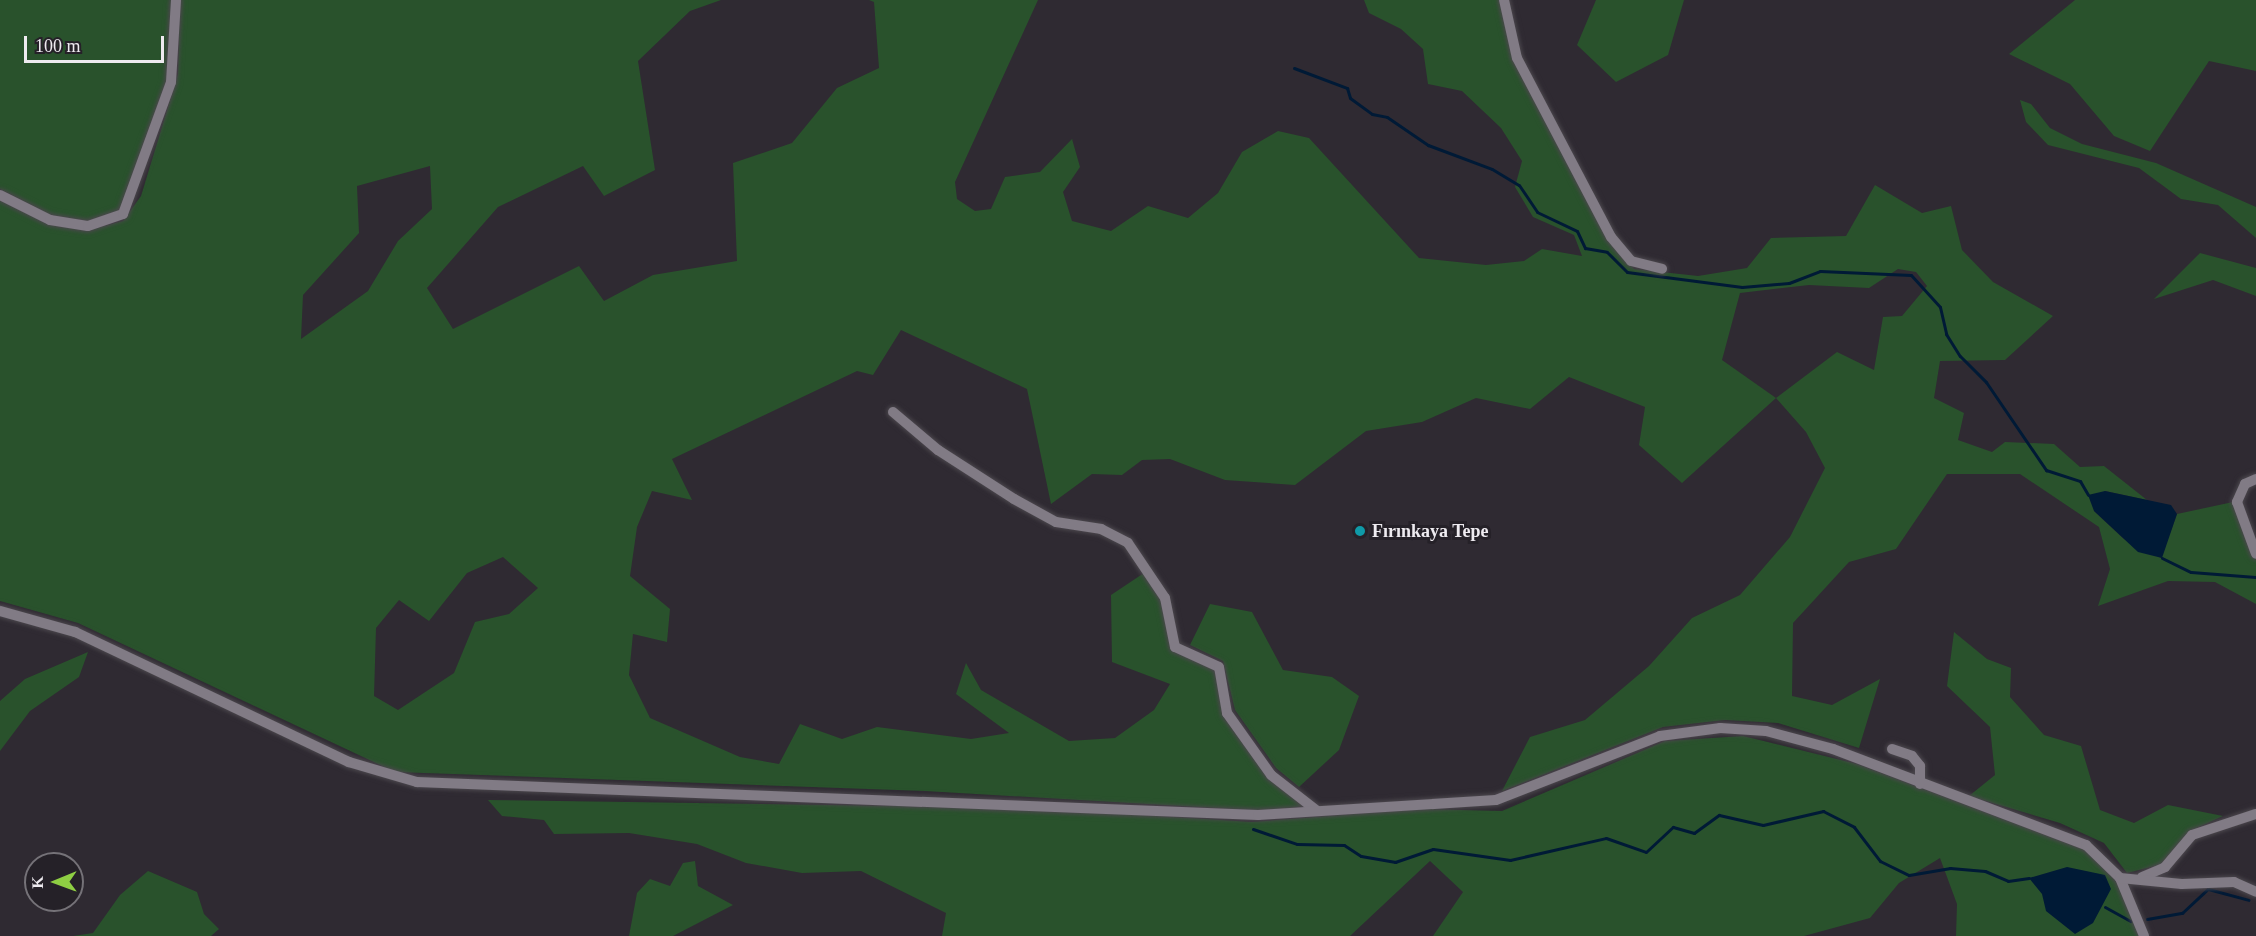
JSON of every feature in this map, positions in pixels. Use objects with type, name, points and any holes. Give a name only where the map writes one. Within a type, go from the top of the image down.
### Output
[{"type":"street","points":[[0,195],[51,220],[88,226],[123,214],[171,82],[176,0]]},
{"type":"street","points":[[1504,0],[1518,58],[1611,237],[1631,261],[1662,269]]},
{"type":"street","points":[[893,412],[938,450],[1014,499],[1056,522],[1101,529],[1128,543],[1165,598],[1174,647],[1219,667],[1227,713],[1270,775],[1316,810]]},
{"type":"street","points":[[2256,479],[2245,484],[2237,502],[2256,554]]},
{"type":"street","points":[[0,611],[75,632],[329,753],[393,778],[1247,815],[1496,800],[1650,739],[1720,728],[1806,740],[2078,842],[2103,857],[2120,878],[2144,936]]},
{"type":"street","points":[[1892,749],[1912,756],[1920,766],[1920,784]]},
{"type":"street","points":[[2142,877],[2165,867],[2192,835],[2256,814]]},
{"type":"street","points":[[2120,878],[2142,877],[2182,884],[2234,882],[2256,892]]},
{"type":"green space","points":[[0,0],[172,0],[167,79],[120,210],[88,221],[50,215],[0,189]]},
{"type":"green space","points":[[180,0],[721,0],[690,11],[638,61],[655,170],[604,196],[583,166],[498,207],[427,288],[453,329],[579,266],[604,301],[653,275],[737,261],[733,163],[792,143],[837,88],[879,68],[874,2],[869,0],[1038,0],[955,182],[957,199],[975,211],[991,209],[1005,177],[1040,172],[1072,139],[1080,167],[1063,192],[1072,221],[1111,231],[1148,206],[1188,218],[1218,193],[1242,152],[1278,131],[1309,138],[1419,258],[1486,265],[1524,261],[1542,249],[1582,256],[1574,235],[1533,217],[1515,187],[1522,161],[1501,128],[1462,91],[1428,84],[1423,49],[1401,29],[1369,13],[1364,0],[1499,0],[1514,61],[1607,239],[1634,269],[1698,276],[1747,268],[1771,238],[1846,236],[1875,185],[1922,213],[1951,206],[1962,250],[1993,282],[2053,316],[2005,360],[1940,361],[1934,398],[1964,413],[1958,440],[1992,452],[2005,442],[2054,444],[2080,467],[2104,466],[2147,500],[2105,491],[2094,511],[2124,539],[2161,558],[2177,514],[2233,502],[2256,560],[2256,604],[2215,582],[2168,581],[2098,606],[2110,569],[2099,527],[2020,474],[1947,474],[1896,549],[1849,562],[1793,623],[1792,696],[1832,705],[1880,679],[1859,748],[1778,723],[1725,720],[1663,727],[1502,791],[1530,737],[1585,720],[1649,666],[1692,618],[1740,595],[1790,537],[1825,468],[1806,432],[1776,398],[1682,483],[1639,445],[1645,407],[1569,377],[1530,409],[1476,398],[1422,422],[1366,431],[1295,485],[1225,480],[1170,459],[1142,460],[1122,475],[1092,474],[1051,504],[1027,389],[901,330],[873,375],[857,371],[672,459],[692,500],[652,491],[637,527],[630,576],[670,609],[667,642],[633,634],[629,675],[650,718],[740,757],[779,764],[800,724],[842,739],[877,727],[971,739],[1009,733],[956,694],[966,663],[981,690],[1069,741],[1115,738],[1154,710],[1170,684],[1112,662],[1111,595],[1144,573],[1162,600],[1171,650],[1214,668],[1225,719],[1267,777],[1307,806],[1266,811],[925,791],[395,772],[78,623],[0,601],[0,200],[50,223],[89,230],[123,221],[141,196],[178,74]],"holes":[[[430,166],[432,209],[398,241],[368,291],[301,339],[303,295],[359,233],[357,186]],[[1898,269],[1916,272],[1927,286],[1902,316],[1883,317],[1874,370],[1837,352],[1776,398],[1722,360],[1740,293],[1809,285],[1869,288]],[[503,557],[538,588],[509,614],[475,622],[454,673],[398,710],[374,696],[376,628],[399,600],[429,621],[467,573]]]},
{"type":"green space","points":[[1596,0],[1684,0],[1668,55],[1616,82],[1577,45]]},
{"type":"green space","points":[[2075,0],[2256,0],[2256,71],[2209,61],[2150,151],[2114,136],[2070,84],[2009,54]]},
{"type":"green space","points":[[2020,100],[2031,104],[2050,128],[2082,144],[2156,163],[2256,207],[2256,238],[2218,205],[2181,199],[2139,168],[2048,145],[2026,122]]},
{"type":"green space","points":[[2200,253],[2256,268],[2256,296],[2213,280],[2154,299]]},
{"type":"green space","points":[[1210,604],[1252,612],[1283,670],[1332,677],[1359,696],[1339,750],[1299,787],[1276,768],[1235,710],[1223,661],[1190,645]]},
{"type":"green space","points":[[1954,632],[1987,659],[2011,668],[2010,697],[2044,735],[2081,746],[2100,810],[2134,823],[2168,805],[2223,816],[2190,831],[2163,864],[2127,873],[2104,843],[2060,823],[1969,796],[1995,775],[1990,727],[1947,686]]},
{"type":"green space","points":[[88,652],[79,677],[30,711],[0,751],[0,701],[25,679]]},
{"type":"green space","points":[[1743,736],[1857,764],[2085,850],[2124,889],[2139,936],[1956,936],[1957,904],[1940,858],[1899,883],[1870,918],[1804,936],[1433,936],[1463,892],[1430,861],[1350,936],[942,936],[946,913],[861,871],[802,873],[746,863],[697,844],[629,833],[554,834],[544,820],[502,816],[488,800],[1032,808],[1252,822],[1419,809],[1502,811],[1665,741]]},
{"type":"green space","points":[[695,861],[698,886],[733,905],[673,936],[629,936],[637,893],[650,879],[670,886],[683,863]]},
{"type":"green space","points":[[148,871],[197,892],[204,914],[219,929],[211,936],[73,936],[93,933],[120,895]]},
{"type":"water","points":[[2105,491],[2171,505],[2177,514],[2162,558],[2138,552],[2094,511],[2088,495]]},
{"type":"water","points":[[2067,867],[2105,875],[2111,889],[2093,923],[2075,934],[2046,911],[2042,894],[2029,878]]},
{"type":"waterway","points":[[1294,68],[1347,88],[1350,98],[1372,114],[1387,117],[1428,145],[1492,169],[1519,185],[1537,212],[1577,231],[1585,248],[1607,252],[1627,272],[1742,287],[1789,283],[1820,271],[1911,275],[1940,307],[1946,334],[1960,356],[1986,382],[2046,470],[2080,481],[2088,495]]},
{"type":"waterway","points":[[2162,558],[2191,572],[2256,577]]},
{"type":"waterway","points":[[1253,829],[1297,844],[1344,845],[1361,856],[1395,862],[1433,849],[1510,860],[1606,838],[1646,852],[1673,827],[1694,833],[1719,815],[1763,825],[1823,811],[1854,827],[1880,861],[1909,875],[1950,868],[1985,871],[2008,881],[2029,878]]},
{"type":"waterway","points":[[2147,919],[2182,913],[2208,889],[2249,900]]},
{"type":"waterway","points":[[2105,907],[2130,921]]},
{"type":"place","name":"Fırınkaya Tepe","points":[[1360,531]]}]
